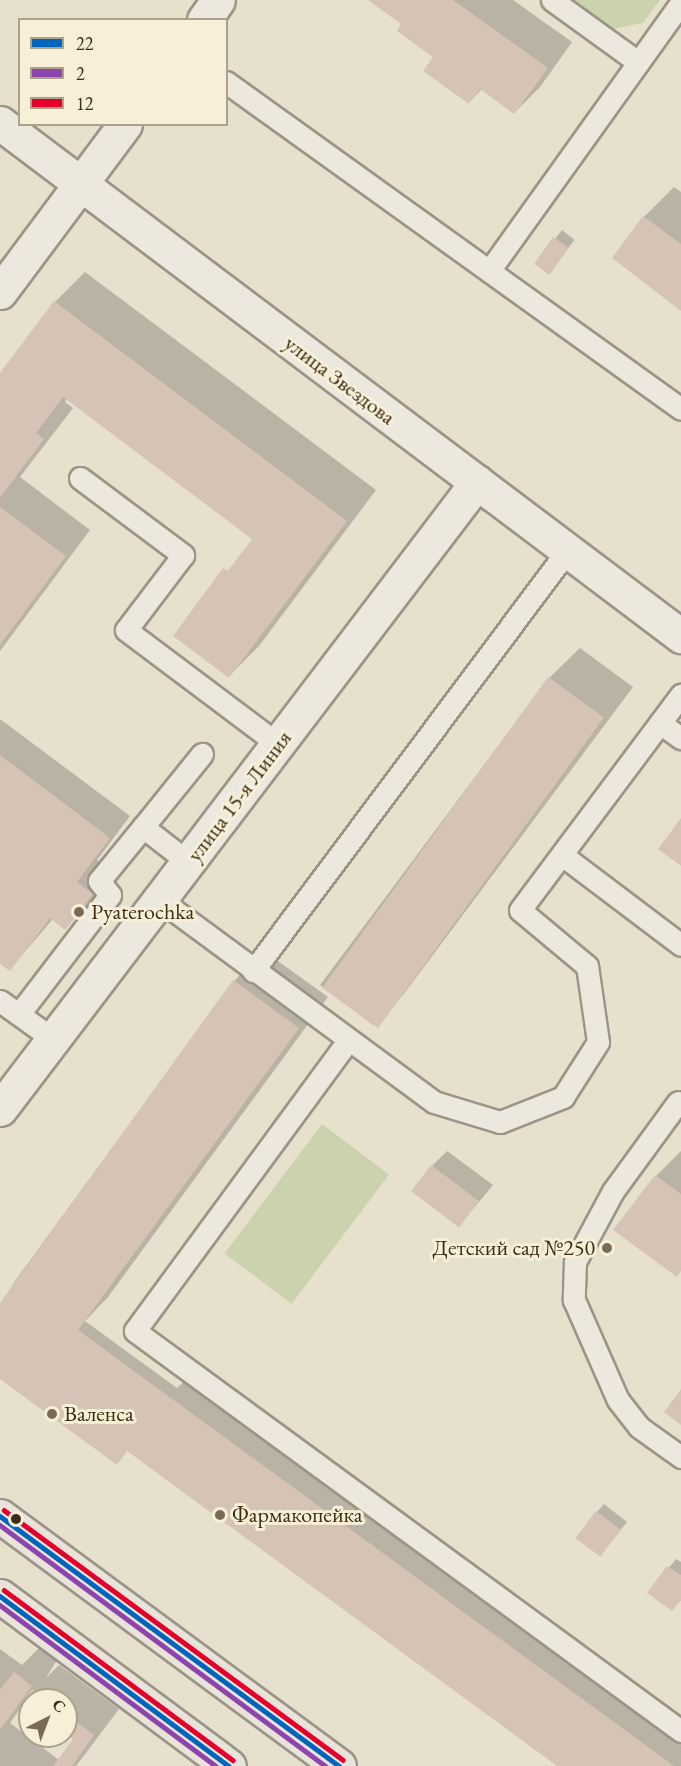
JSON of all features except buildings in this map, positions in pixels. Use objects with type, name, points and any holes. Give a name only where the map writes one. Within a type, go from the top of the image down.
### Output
[{"type":"main road","points":[[0,1516],[339,1766]]},
{"type":"main road","points":[[0,1596],[229,1766]]},
{"type":"street","points":[[205,18],[218,0]]},
{"type":"street","name":"улица Звездова","points":[[0,123],[681,636]]},
{"type":"street","points":[[0,292],[124,126]]},
{"type":"street","name":"улица 15-я Линия","points":[[0,1109],[477,482]]},
{"type":"lane","points":[[552,0],[638,63]]},
{"type":"lane","points":[[489,271],[681,3]]},
{"type":"lane","points":[[228,83],[681,409]]},
{"type":"lane","points":[[80,478],[183,555],[126,630],[278,744]]},
{"type":"lane","points":[[253,971],[567,551]]},
{"type":"lane","points":[[160,900],[347,1042],[434,1102],[500,1122],[563,1097],[598,1042],[587,966],[520,910],[681,695]]},
{"type":"lane","points":[[660,723],[681,738]]},
{"type":"lane","points":[[19,1014],[110,895],[99,882],[202,754]]},
{"type":"lane","points":[[143,827],[188,862]]},
{"type":"lane","points":[[562,855],[681,945]]},
{"type":"lane","points":[[0,1001],[53,1040]]},
{"type":"lane","points":[[347,1042],[135,1331],[681,1731]]},
{"type":"lane","points":[[678,1102],[613,1191],[575,1262],[574,1300],[618,1400],[639,1427],[681,1457]]},
{"type":"green space","points":[[571,0],[660,0],[643,23],[611,29]]},
{"type":"green space","points":[[322,1124],[389,1175],[292,1304],[225,1253]]},
{"type":"transit line","name":"12","points":[[4,1510],[343,1760]]},
{"type":"transit line","name":"22","points":[[0,1516],[339,1766]]},
{"type":"transit line","name":"2","points":[[0,1525],[326,1766]]},
{"type":"transit line","name":"12","points":[[4,1590],[233,1760]]},
{"type":"transit line","name":"22","points":[[0,1596],[229,1766]]},
{"type":"transit line","name":"2","points":[[0,1605],[216,1766]]},
{"type":"place","name":"Pyaterochka","points":[[79,912]]},
{"type":"place","name":"Детский сад №250","points":[[607,1248]]},
{"type":"place","name":"Валенса","points":[[52,1414]]},
{"type":"place","name":"Фармакопейка","points":[[220,1515]]}]
